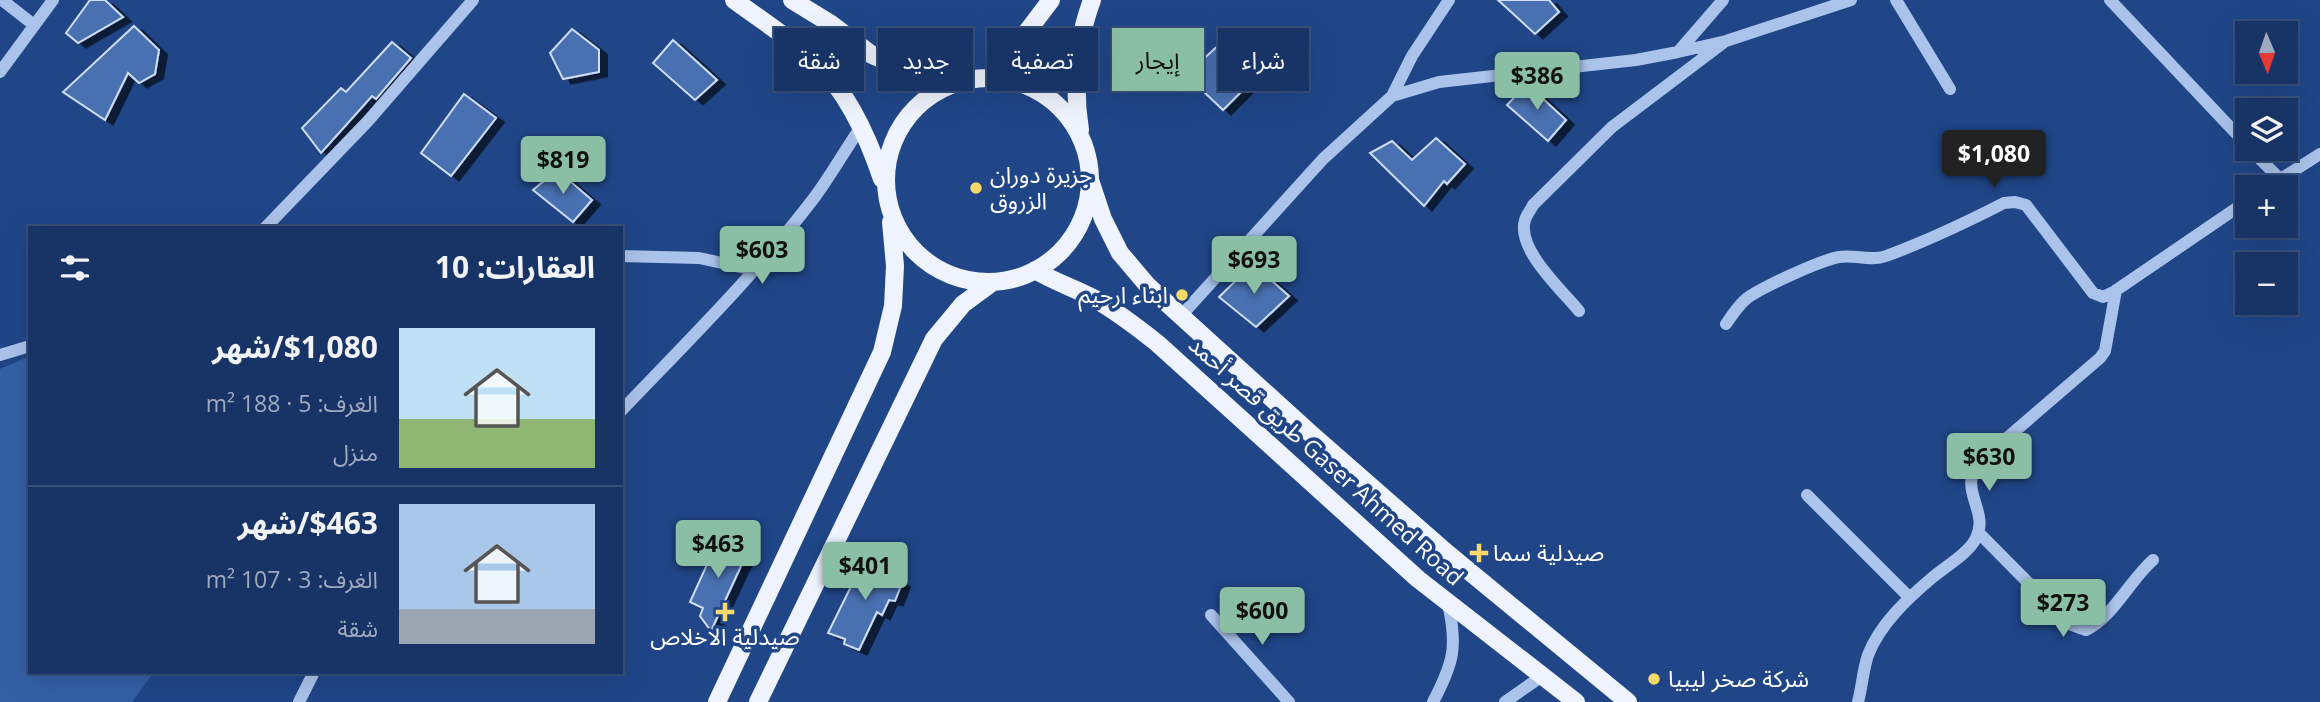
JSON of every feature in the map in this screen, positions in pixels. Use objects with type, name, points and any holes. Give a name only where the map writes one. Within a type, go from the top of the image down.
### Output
[{"type":"main road","points":[[717,702],[882,352],[893,306],[895,266],[886,190],[874,154],[842,94],[816,63],[734,0]]},
{"type":"main road","points":[[792,0],[878,58]]},
{"type":"main road","points":[[1030,28],[1051,0]]},
{"type":"main road","points":[[890,212],[899,232],[912,250],[949,275],[970,281],[1015,279],[1035,271],[1054,258],[1069,242],[1081,223],[1088,202],[1090,180],[1076,103],[1076,65],[1084,23],[1092,0]]},
{"type":"main road","points":[[886,190],[888,158],[899,129],[919,104],[940,91]]},
{"type":"main road","points":[[1036,91],[1045,95],[1065,114],[1081,137]]},
{"type":"main road","name":"طريق قصر أحمد Gaser Ahmed Road","points":[[1090,180],[1103,219],[1120,253],[1148,286],[1447,553],[1628,702]]},
{"type":"main road","name":"طريق قصر أحمد Gaser Ahmed Road","points":[[1035,271],[1053,282],[1092,297],[1157,343],[1448,604],[1542,676],[1554,695],[1576,702]]},
{"type":"main road","points":[[758,702],[934,339],[962,304],[993,282]]},
{"type":"street","points":[[2,0],[34,25]]},
{"type":"street","points":[[0,72],[53,0]]},
{"type":"street","points":[[267,226],[368,121],[473,0]]},
{"type":"street","points":[[1180,317],[1323,159],[1392,96],[1412,57],[1449,0]]},
{"type":"street","points":[[1678,52],[1723,0]]},
{"type":"street","points":[[1392,96],[1439,82],[1636,60],[1678,52],[1726,41],[1851,0]]},
{"type":"street","points":[[1896,0],[1950,89]]},
{"type":"street","points":[[2110,0],[2235,133]]},
{"type":"street","points":[[1579,310],[1529,251],[1524,220],[1533,205],[1612,127],[1726,41]]},
{"type":"street","points":[[623,409],[754,270],[815,197],[861,127]]},
{"type":"street","points":[[2286,175],[2320,154]]},
{"type":"street","points":[[2263,161],[2276,175]]},
{"type":"street","points":[[1726,324],[1737,309],[1760,289],[1823,263],[1846,257],[1884,257],[1944,234],[2004,204],[2015,202],[2026,205],[2093,293],[2103,297],[2235,209]]},
{"type":"street","points":[[623,256],[699,258],[754,270]]},
{"type":"street","points":[[1858,702],[1867,658],[1876,638],[1909,597],[1975,541],[1979,533],[1980,521],[1970,482],[1972,471],[1979,462],[2100,358],[2105,351],[2116,290]]},
{"type":"street","points":[[0,355],[28,347]]},
{"type":"street","points":[[1807,495],[1909,597]]},
{"type":"street","points":[[1979,533],[2064,618],[2072,625],[2086,630],[2093,627],[2153,560]]},
{"type":"street","points":[[1433,702],[1449,672],[1454,648],[1448,604]]},
{"type":"street","points":[[1211,615],[1289,702]]},
{"type":"street","points":[[299,702],[313,674]]},
{"type":"street","points":[[1506,702],[1542,676]]},
{"type":"shaded area","points":[[28,357],[28,674],[153,674],[132,702],[0,702],[0,369]]},
{"type":"building","points":[[90,0],[105,0],[123,17],[78,43],[66,33]]},
{"type":"building","points":[[1498,0],[1549,0],[1559,12],[1535,34]]},
{"type":"building","points":[[134,26],[159,50],[155,74],[139,83],[128,73],[105,120],[63,92]]},
{"type":"building","points":[[572,29],[599,50],[599,72],[563,79],[550,53]]},
{"type":"building","points":[[673,40],[717,80],[695,100],[653,63]]},
{"type":"building","points":[[392,42],[411,58],[376,99],[372,96],[321,153],[302,128],[341,88],[346,92]]},
{"type":"building","points":[[1218,46],[1218,91],[1242,91],[1223,110],[1203,91],[1204,58]]},
{"type":"building","points":[[1527,84],[1566,120],[1548,141],[1507,105]]},
{"type":"building","points":[[464,94],[496,118],[451,176],[421,153]]},
{"type":"building","points":[[1436,138],[1465,164],[1447,184],[1444,181],[1424,206],[1370,153],[1392,141],[1412,160]]},
{"type":"building","points":[[557,170],[592,200],[573,222],[533,190]]},
{"type":"building","points":[[1253,264],[1289,296],[1256,327],[1219,297]]},
{"type":"building","points":[[719,538],[748,551],[711,631],[700,616],[703,608],[690,602]]},
{"type":"building","points":[[867,554],[902,583],[895,601],[889,600],[882,615],[877,612],[859,650],[844,644],[845,639],[828,633]]},
{"type":"place","name":"جزيرة دوران الزروق","points":[[976,188]]},
{"type":"place","name":"ابناء ارحيم","points":[[1182,295]]},
{"type":"place","name":"صيدلية سما","points":[[1479,553]]},
{"type":"place","name":"صيدلية الاخلاص","points":[[725,612]]},
{"type":"place","name":"شركة صخر ليبيا","points":[[1654,679]]}]
